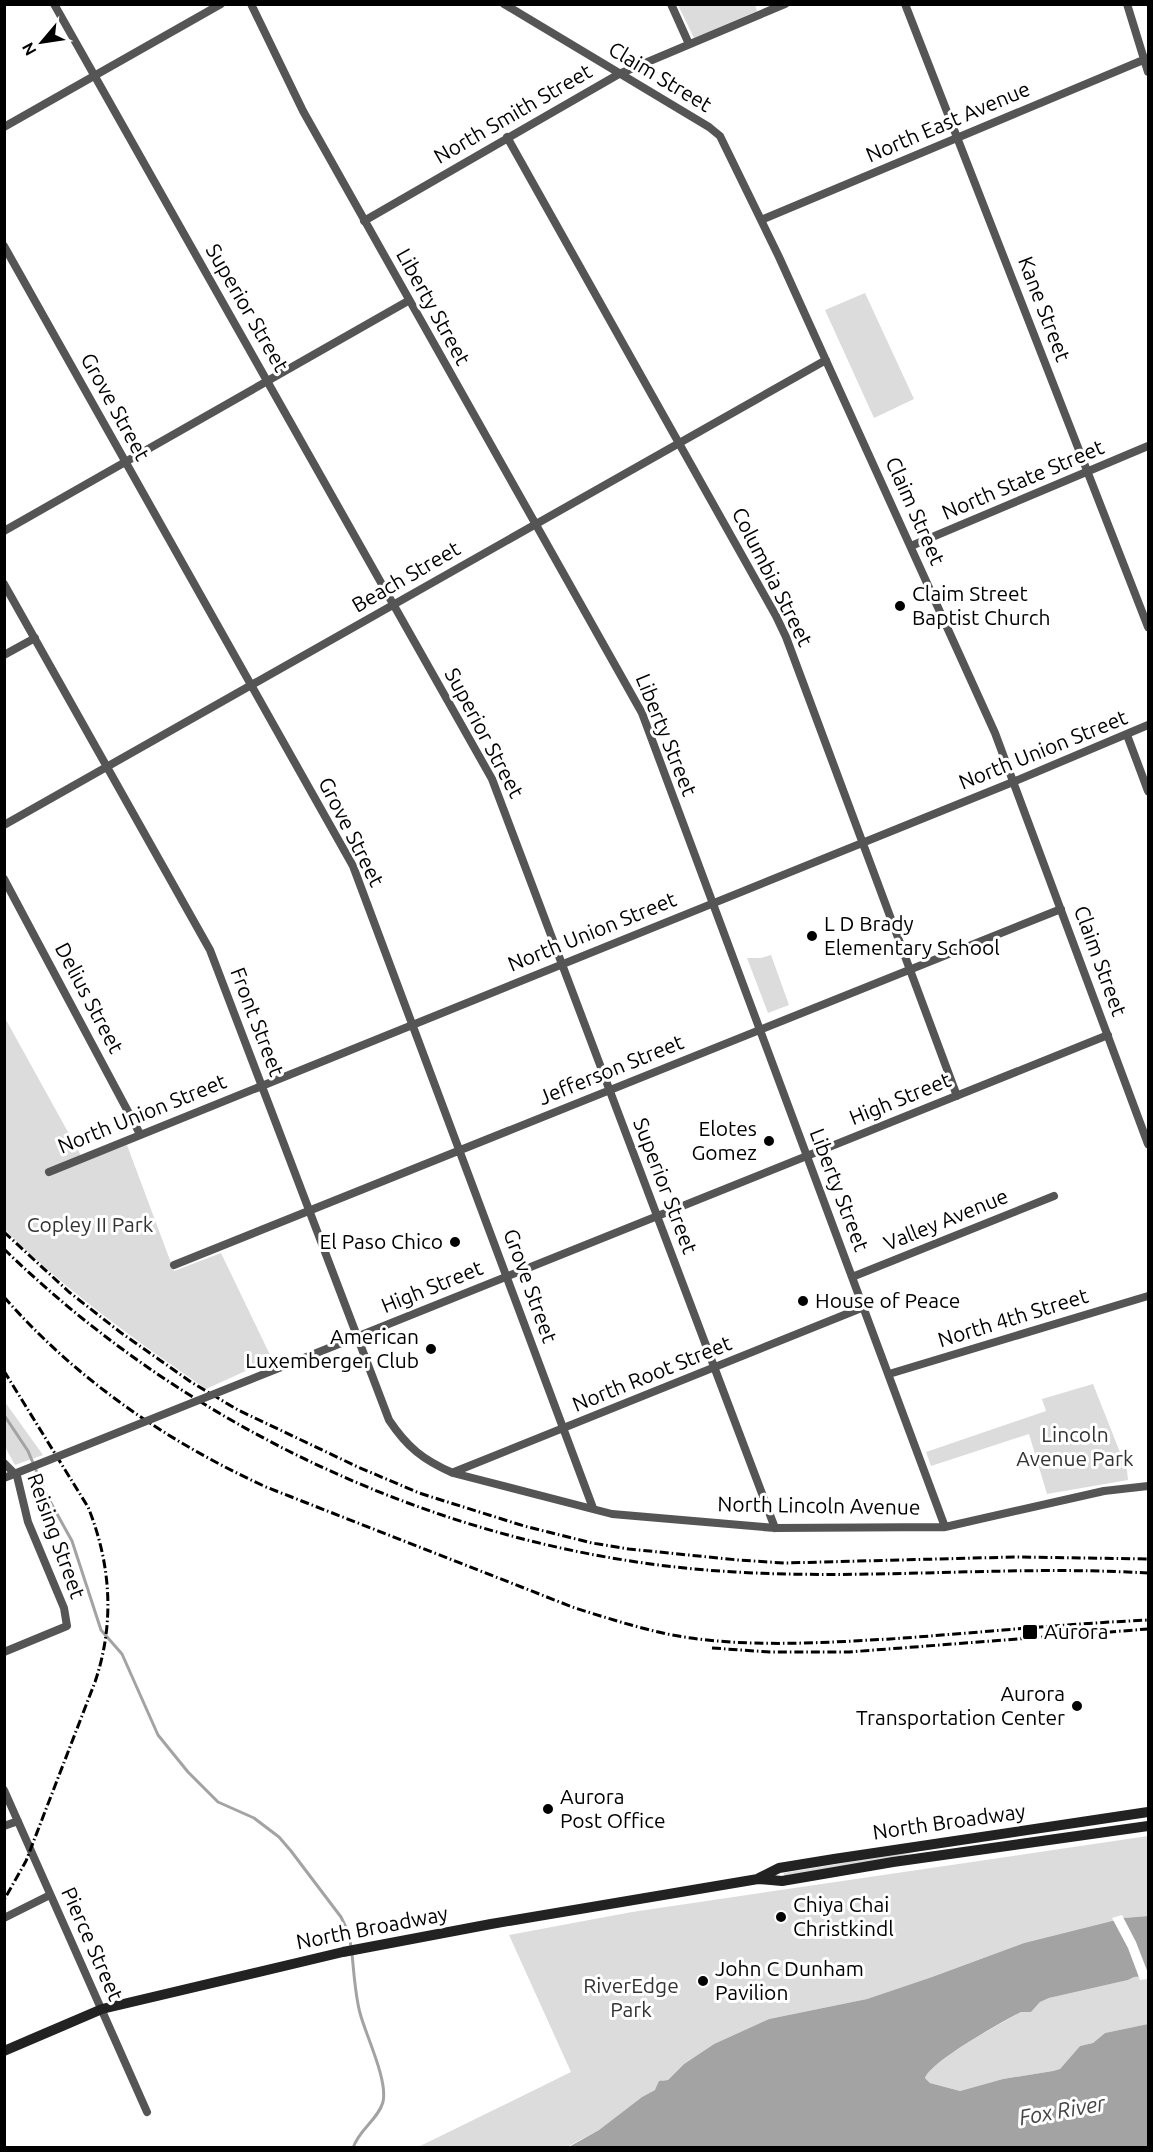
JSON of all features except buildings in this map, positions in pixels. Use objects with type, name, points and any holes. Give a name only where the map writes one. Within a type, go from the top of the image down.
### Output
[{"type":"main road","name":"North Broadway","points":[[758,1879],[779,1868],[834,1858],[1149,1812]]},
{"type":"main road","name":"North Broadway","points":[[4,2051],[102,2009],[362,1948],[758,1879],[782,1881],[1149,1826]]},
{"type":"street","name":"Superior Street","points":[[54,4],[492,779],[775,1528]]},
{"type":"street","points":[[4,127],[221,4]]},
{"type":"street","name":"Liberty Street","points":[[251,4],[303,111],[642,714],[945,1527]]},
{"type":"street","name":"Claim Street","points":[[504,4],[709,127],[720,136],[826,360],[987,714],[1149,1144]]},
{"type":"street","points":[[671,4],[689,44]]},
{"type":"street","name":"North Smith Street","points":[[364,220],[619,74],[784,4]]},
{"type":"street","name":"Kane Street","points":[[905,4],[1149,627]]},
{"type":"street","points":[[1127,4],[1147,59],[1149,72]]},
{"type":"street","name":"North East Avenue","points":[[761,220],[1147,59]]},
{"type":"street","name":"Columbia Street","points":[[507,137],[781,626],[957,1096]]},
{"type":"street","name":"Grove Street","points":[[4,246],[353,866],[593,1508]]},
{"type":"street","points":[[4,531],[408,301]]},
{"type":"street","name":"Beach Street","points":[[4,825],[826,360]]},
{"type":"street","name":"North State Street","points":[[911,546],[1149,446]]},
{"type":"street","name":"Front Street","points":[[4,584],[210,950],[388,1420],[414,1451],[453,1473]]},
{"type":"street","points":[[4,655],[35,638]]},
{"type":"street","name":"North Union Street","points":[[49,1172],[1149,725]]},
{"type":"street","points":[[1127,735],[1149,791]]},
{"type":"street","name":"Delius Street","points":[[4,879],[140,1134]]},
{"type":"street","name":"Jefferson Street","points":[[174,1265],[1061,909]]},
{"type":"street","name":"High Street","points":[[4,1478],[1108,1035]]},
{"type":"street","name":"Valley Avenue","points":[[852,1277],[1054,1196]]},
{"type":"street","name":"North 4th Street","points":[[889,1374],[1149,1296]]},
{"type":"street","name":"North Root Street","points":[[453,1473],[864,1307]]},
{"type":"street","name":"Reising Street","points":[[4,1463],[17,1476],[28,1522],[64,1608],[67,1626],[4,1652]]},
{"type":"street","name":"North Lincoln Avenue","points":[[453,1473],[612,1514],[775,1528],[945,1527],[1104,1491],[1149,1486]]},
{"type":"street","name":"Pierce Street","points":[[4,1790],[147,2112]]},
{"type":"street","points":[[4,1826],[18,1821]]},
{"type":"street","points":[[4,1918],[50,1895]]},
{"type":"green space","points":[[678,5],[755,5],[757,11],[694,38]]},
{"type":"green space","points":[[865,293],[914,399],[874,418],[825,310]]},
{"type":"green space","points":[[771,955],[789,1005],[768,1013],[747,958]]},
{"type":"green space","name":"Copley II Park","points":[[5,1018],[84,1161],[127,1145],[174,1271],[221,1253],[272,1359],[206,1389],[77,1294],[5,1230]]},
{"type":"green space","name":"Lincoln Avenue Park","points":[[1093,1384],[1127,1470],[1128,1480],[1047,1494],[1029,1434],[931,1466],[926,1452],[1046,1411],[1042,1399]]},
{"type":"green space","points":[[5,1402],[43,1455],[15,1465],[5,1447]]},
{"type":"green space","name":"RiverEdge Park","points":[[1148,1836],[1148,1916],[1124,1918],[1024,1943],[867,1999],[769,2019],[714,2044],[684,2064],[668,2080],[663,2080],[655,2090],[642,2097],[599,2130],[567,2147],[416,2148],[571,2072],[509,1935],[632,1912]]},
{"type":"green space","points":[[922,1850],[893,1858],[784,1876],[784,1873]]},
{"type":"green space","points":[[1148,1976],[1148,2024],[1105,2033],[1093,2043],[1080,2046],[1060,2069],[1003,2079],[960,2091],[930,2083],[925,2078],[953,2052],[1021,2012],[1031,2012],[1040,2002],[1134,1977]]},
{"type":"water","name":"Fox River","points":[[1148,1916],[1148,1976],[1134,1977],[1040,2002],[1031,2012],[1021,2012],[953,2052],[925,2078],[930,2083],[960,2091],[1003,2079],[1053,2071],[1060,2069],[1080,2046],[1093,2043],[1105,2033],[1148,2024],[1148,2147],[567,2148],[599,2130],[642,2097],[655,2090],[659,2081],[668,2080],[684,2064],[714,2044],[769,2019],[867,1999],[1024,1943],[1124,1918]]},
{"type":"pier","points":[[1122,1915],[1136,1942],[1148,1973],[1148,1979],[1140,1980],[1128,1948],[1112,1918]]},
{"type":"waterway","points":[[4,1415],[28,1451],[46,1494],[72,1541],[101,1630],[122,1654],[158,1735],[188,1772],[218,1802],[254,1818],[279,1837],[341,1917],[349,1934],[351,1947]]},
{"type":"waterway","points":[[352,1954],[358,2006],[380,2070],[384,2093],[381,2108],[353,2148]]},
{"type":"railway","points":[[4,1232],[69,1292],[120,1332],[191,1382],[238,1410],[419,1493],[524,1526],[592,1543],[629,1549],[784,1563],[1014,1557],[1148,1559]]},
{"type":"railway","points":[[4,1249],[80,1317],[162,1377],[249,1430],[341,1476],[436,1513],[534,1542],[634,1562],[735,1572],[838,1574],[1097,1571],[1148,1573]]},
{"type":"railway","points":[[4,1297],[62,1355],[125,1406],[158,1429],[229,1469],[266,1487],[575,1608],[623,1623],[699,1639],[781,1643],[890,1639],[1148,1620]]},
{"type":"railway","points":[[4,1371],[88,1507],[102,1550],[108,1594],[106,1638],[95,1682],[26,1861],[4,1900]]},
{"type":"railway","points":[[712,1648],[770,1652],[849,1652],[1148,1629]]},
{"type":"place","name":"Claim Street Baptist Church","points":[[900,606]]},
{"type":"place","name":"L D Brady Elementary School","points":[[812,936]]},
{"type":"place","name":"Elotes Gomez","points":[[769,1141]]},
{"type":"place","name":"El Paso Chico","points":[[455,1242]]},
{"type":"place","name":"House of Peace","points":[[803,1301]]},
{"type":"place","name":"American Luxemberger Club","points":[[431,1349]]},
{"type":"place","name":"Aurora","points":[[1030,1632]]},
{"type":"place","name":"Aurora Transportation Center","points":[[1077,1706]]},
{"type":"place","name":"Aurora Post Office","points":[[548,1809]]},
{"type":"place","name":"Chiya Chai Christkindl","points":[[781,1917]]},
{"type":"place","name":"John C Dunham Pavilion","points":[[703,1981]]}]
